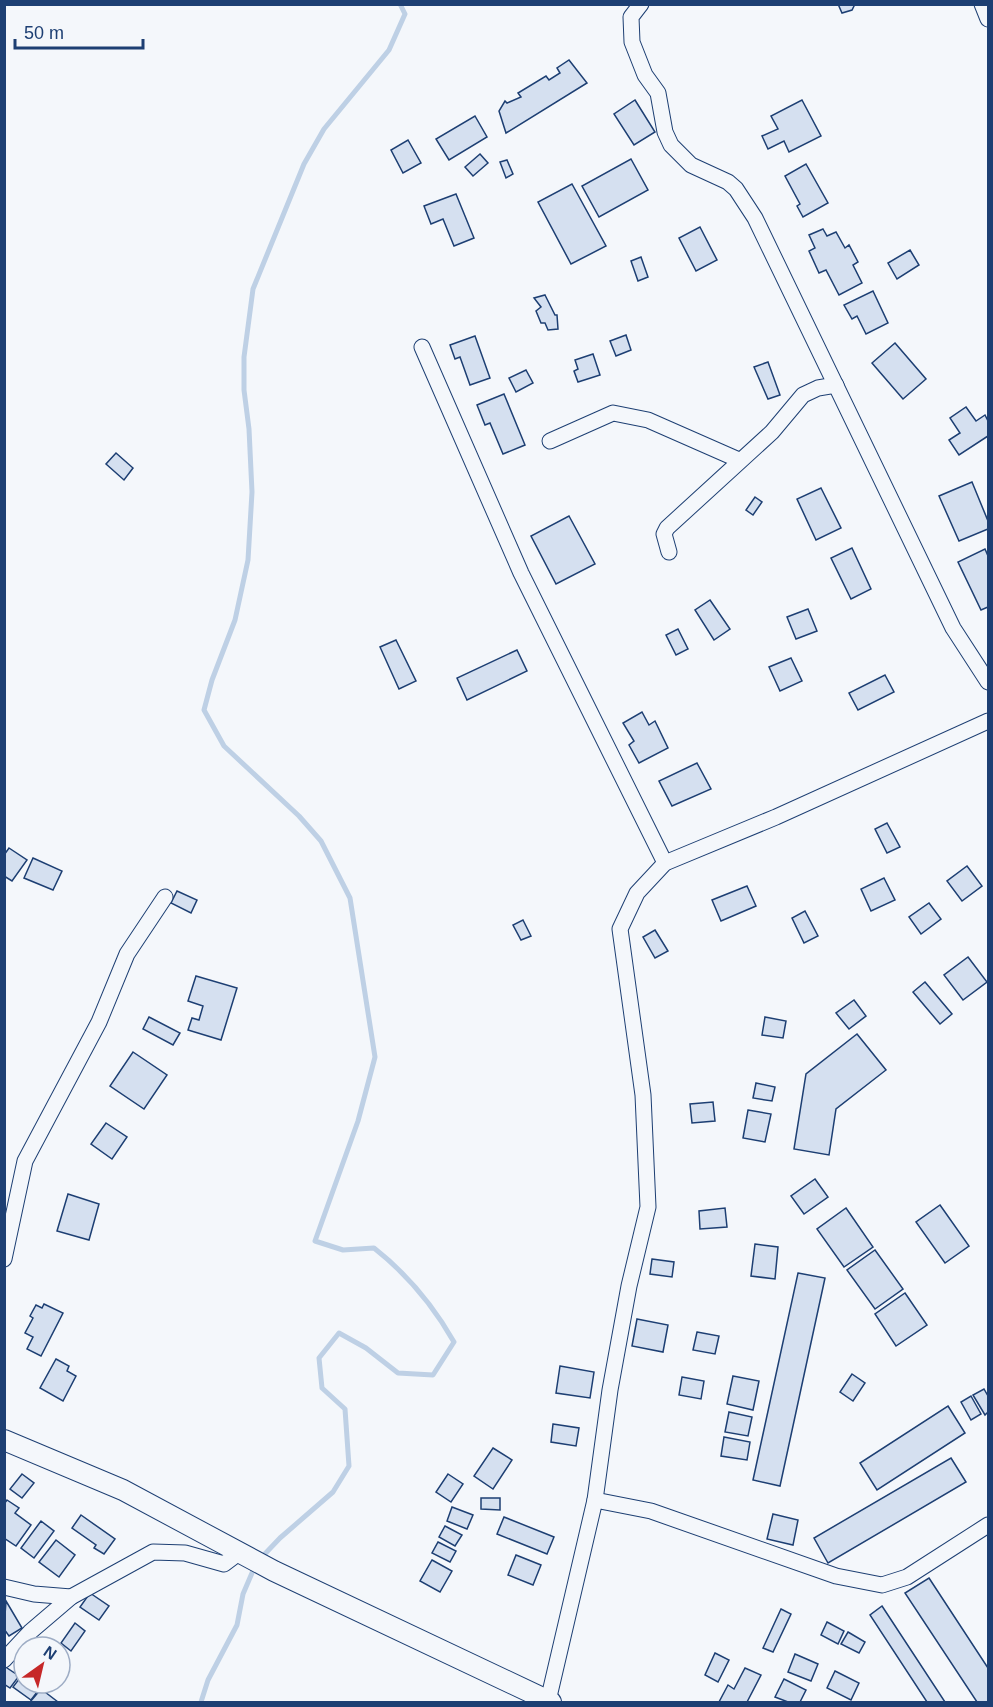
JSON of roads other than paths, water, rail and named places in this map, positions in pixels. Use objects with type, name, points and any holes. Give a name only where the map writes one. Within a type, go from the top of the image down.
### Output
[{"type":"street","points":[[641,4],[631,17],[633,42],[645,75],[658,93],[665,132],[671,145],[691,165],[728,182],[742,197],[755,218],[953,628],[988,682]]},
{"type":"street","points":[[982,4],[988,19]]},
{"type":"street","points":[[422,347],[521,573],[664,863]]},
{"type":"street","points":[[669,552],[664,534],[667,528],[739,459],[772,432],[803,395],[818,388],[836,385]]},
{"type":"street","points":[[550,441],[613,413],[648,420],[739,459]]},
{"type":"street","points":[[4,1440],[123,1491],[274,1572],[550,1702],[595,1500],[627,1298],[648,1207],[643,1095],[620,929],[637,893],[664,863],[776,817],[988,721]]},
{"type":"street","points":[[4,1259],[25,1161],[99,1022],[127,954],[165,897]]},
{"type":"street","points":[[595,1500],[651,1511],[836,1576],[882,1585],[907,1577],[988,1525]]},
{"type":"street","points":[[4,1660],[30,1632],[71,1597],[153,1552],[185,1553],[224,1564],[246,1556]]},
{"type":"street","points":[[4,1587],[34,1594],[71,1597]]},
{"type":"waterway","points":[[260,1559],[280,1538],[333,1492],[349,1466],[345,1409],[322,1388],[319,1358],[339,1333],[366,1348],[398,1373],[433,1375],[454,1342],[418,1291],[374,1248],[343,1250],[315,1241],[358,1121],[375,1057],[350,898],[321,841],[299,816],[224,746],[204,710],[212,680],[235,620],[248,560],[252,492],[249,429],[244,390],[244,357],[253,289],[304,164],[324,129],[389,50],[405,14],[400,4]]},
{"type":"waterway","points":[[201,1702],[208,1680],[237,1625],[243,1594],[255,1566]]}]
